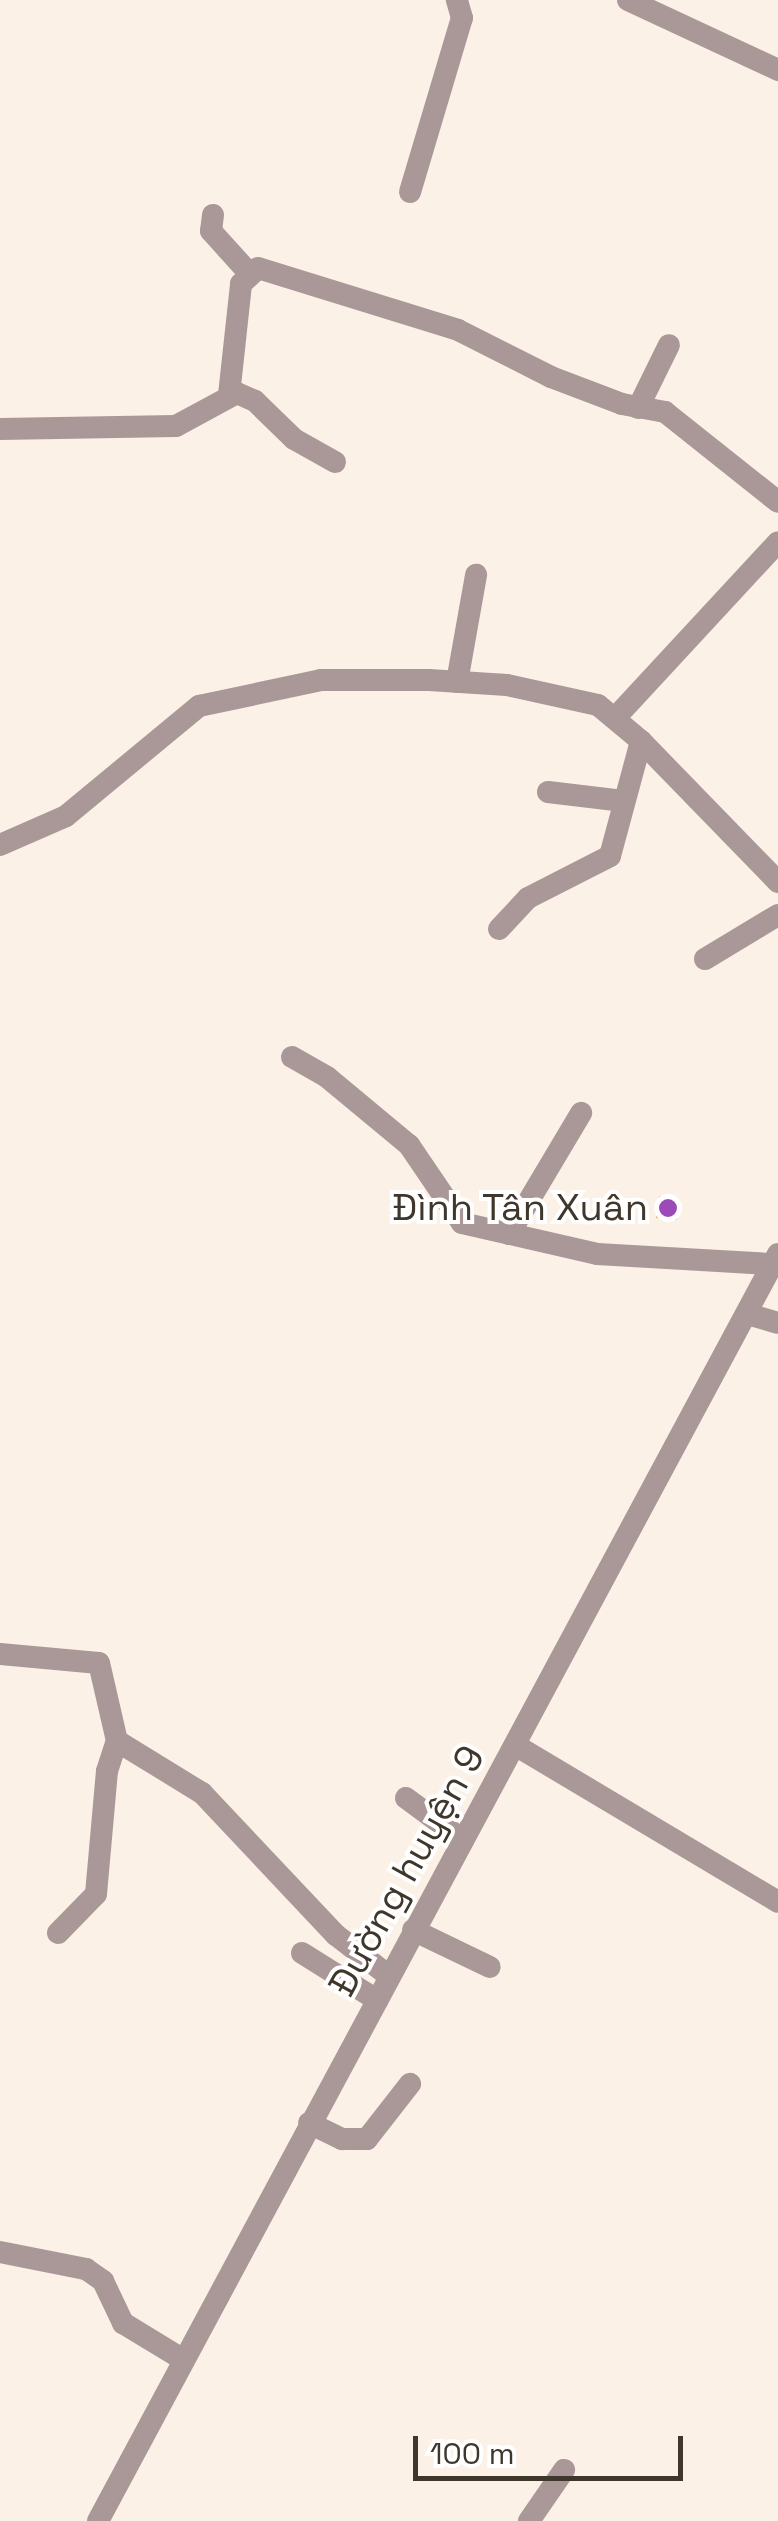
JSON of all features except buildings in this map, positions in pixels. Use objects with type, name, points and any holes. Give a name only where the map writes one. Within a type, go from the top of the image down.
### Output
[{"type":"street","points":[[410,192],[462,18],[458,0]]},
{"type":"street","points":[[628,0],[778,70]]},
{"type":"street","points":[[214,215],[211,231],[248,272]]},
{"type":"street","points":[[248,272],[258,268],[307,279],[458,330],[537,371],[638,408],[665,412],[778,502]]},
{"type":"street","points":[[229,396],[248,272]]},
{"type":"street","points":[[638,408],[668,345]]},
{"type":"street","points":[[0,429],[176,426],[229,396],[247,395],[294,439],[335,462]]},
{"type":"street","points":[[616,717],[778,542]]},
{"type":"street","points":[[457,682],[476,575]]},
{"type":"street","points":[[0,844],[66,816],[199,706],[321,680],[457,682],[552,692],[616,717],[778,882]]},
{"type":"street","points":[[499,929],[528,898],[610,856],[642,741]]},
{"type":"street","points":[[548,792],[623,801]]},
{"type":"street","points":[[704,959],[778,915]]},
{"type":"street","points":[[292,1058],[327,1077],[408,1145],[456,1219],[596,1254],[775,1259]]},
{"type":"street","points":[[509,1234],[581,1113]]},
{"type":"street","name":"Đường huyện 9","points":[[98,2521],[775,1259]]},
{"type":"street","points":[[747,1314],[778,1324]]},
{"type":"street","points":[[0,1654],[99,1662],[117,1741],[107,1771],[96,1894],[58,1933]]},
{"type":"street","points":[[117,1741],[202,1793],[336,1935],[389,1976]]},
{"type":"street","points":[[516,1744],[778,1902]]},
{"type":"street","points":[[406,1798],[463,1840]]},
{"type":"street","points":[[413,1930],[490,1967]]},
{"type":"street","points":[[302,1953],[377,2000]]},
{"type":"street","points":[[309,2122],[342,2138],[367,2139],[410,2084]]},
{"type":"street","points":[[0,2252],[86,2269],[102,2281],[123,2323],[182,2359]]},
{"type":"street","points":[[529,2521],[564,2470]]},
{"type":"place","name":"Đình Tân Xuân","points":[[668,1208]]}]
